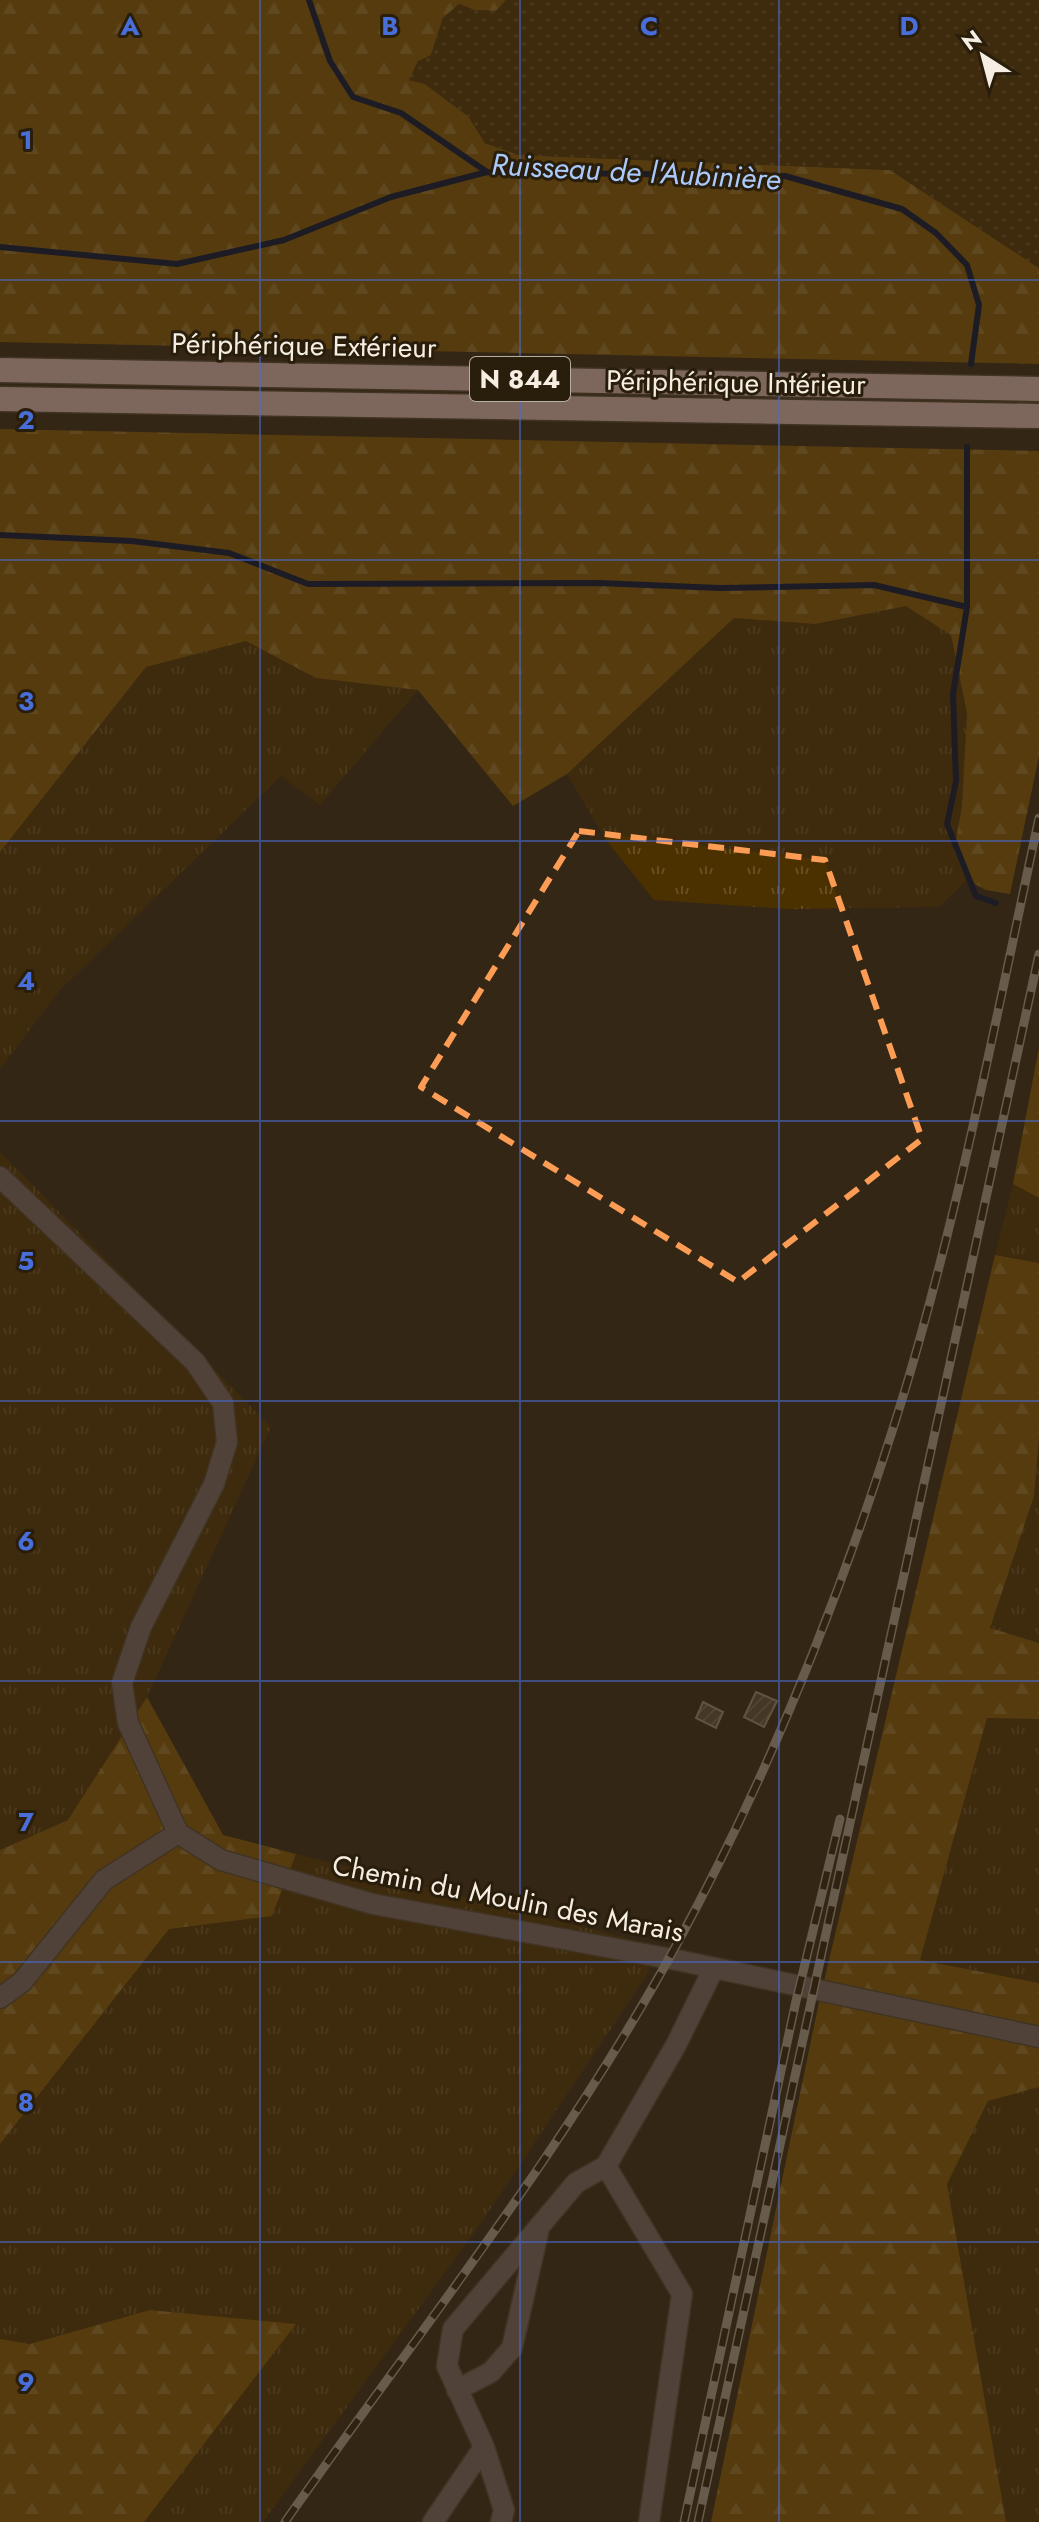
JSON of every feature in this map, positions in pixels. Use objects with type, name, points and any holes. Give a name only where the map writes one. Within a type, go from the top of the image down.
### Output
[{"type":"highway","name":"Périphérique Extérieur","points":[[0,370],[1039,389]]},
{"type":"highway","name":"Périphérique Intérieur","points":[[0,399],[1039,416]]},
{"type":"street","points":[[0,1177],[195,1362],[223,1403],[227,1442],[214,1484],[141,1627],[122,1683],[128,1723],[178,1833],[104,1880],[22,1982],[0,1998]]},
{"type":"street","name":"Chemin du Moulin des Marais","points":[[178,1833],[221,1860],[373,1904],[714,1968],[1039,2037]]},
{"type":"street","points":[[501,2522],[504,2510],[484,2447],[447,2366],[453,2329],[576,2183],[606,2166],[676,2045],[714,1968]]},
{"type":"street","points":[[606,2166],[682,2294],[649,2522]]},
{"type":"street","points":[[457,2390],[491,2372],[512,2348],[539,2227]]},
{"type":"street","points":[[433,2522],[484,2447]]},
{"type":"highlighted area","points":[[579,831],[825,860],[922,1139],[738,1282],[421,1087]]},
{"type":"green space","points":[[0,0],[506,0],[496,11],[474,10],[459,4],[443,18],[431,55],[410,80],[425,84],[468,116],[485,143],[518,155],[890,170],[1039,268],[1039,364],[0,342]]},
{"type":"green space","points":[[506,0],[1039,0],[1039,268],[890,170],[518,155],[485,143],[468,116],[425,84],[409,80],[418,61],[431,55],[443,18],[460,4],[474,10],[496,11]]},
{"type":"green space","points":[[0,429],[1039,451],[1039,756],[1010,894],[986,890],[967,880],[954,850],[962,806],[967,713],[951,635],[906,606],[815,624],[734,618],[567,774],[513,806],[418,690],[316,678],[246,641],[146,667],[0,852]]},
{"type":"green space","points":[[906,606],[951,635],[967,713],[962,806],[954,850],[967,880],[939,907],[788,909],[654,900],[606,840],[567,774],[734,618],[815,624]]},
{"type":"green space","points":[[246,641],[316,678],[418,690],[320,805],[281,776],[60,990],[0,1069],[0,852],[146,667]]},
{"type":"green space","points":[[1039,1048],[1039,1198],[1013,1184]]},
{"type":"green space","points":[[0,1152],[271,1427],[147,1697],[68,1820],[0,1850]]},
{"type":"green space","points":[[1013,1184],[1039,1198],[1039,1263],[995,1255]]},
{"type":"green space","points":[[995,1255],[1039,1263],[1039,1438],[1034,1496],[990,1628],[1039,1643],[1039,1719],[987,1718],[920,1960],[1039,1983],[1039,2087],[988,2101],[947,2184],[1006,2522],[711,2522],[818,2007]]},
{"type":"green space","points":[[1039,1438],[1039,1643],[990,1628],[1034,1496]]},
{"type":"green space","points":[[147,1697],[223,1835],[296,1854],[272,1916],[169,1929],[0,2144],[0,1850],[68,1820]]},
{"type":"green space","points":[[987,1718],[1039,1719],[1039,1983],[920,1960]]},
{"type":"green space","points":[[296,1854],[657,1946],[648,1973],[481,2223],[263,2522],[144,2522],[295,2325],[150,2310],[30,2344],[0,2339],[0,2144],[169,1929],[272,1916]]},
{"type":"green space","points":[[1039,2087],[1039,2522],[1006,2522],[947,2184],[988,2101]]},
{"type":"green space","points":[[150,2310],[296,2324],[144,2522],[0,2522],[0,2339],[30,2344]]},
{"type":"building","points":[[756,1692],[777,1701],[764,1727],[744,1717]]},
{"type":"building","points":[[703,1702],[723,1712],[716,1728],[696,1718]]},
{"type":"waterway","name":"Ruisseau de l'Aubinière","points":[[309,0],[330,61],[353,97],[401,113],[487,172],[785,176],[902,209],[936,233],[967,265],[979,305],[971,364]]},
{"type":"waterway","points":[[0,247],[177,264],[284,240],[391,197],[487,172]]},
{"type":"waterway","name":"Ruisseau de l'Aubinière","points":[[967,447],[967,607],[953,694],[956,781],[947,824],[976,896],[996,903]]},
{"type":"waterway","points":[[0,535],[132,541],[229,553],[308,584],[599,583],[720,588],[874,585],[967,607]]},
{"type":"railway","points":[[285,2522],[490,2237],[589,2092],[678,1942],[713,1876],[776,1741],[858,1532],[925,1320],[978,1106],[1039,818]]},
{"type":"railway","points":[[698,2522],[1039,954]]},
{"type":"railway","points":[[684,2522],[796,2001],[840,1819]]}]
